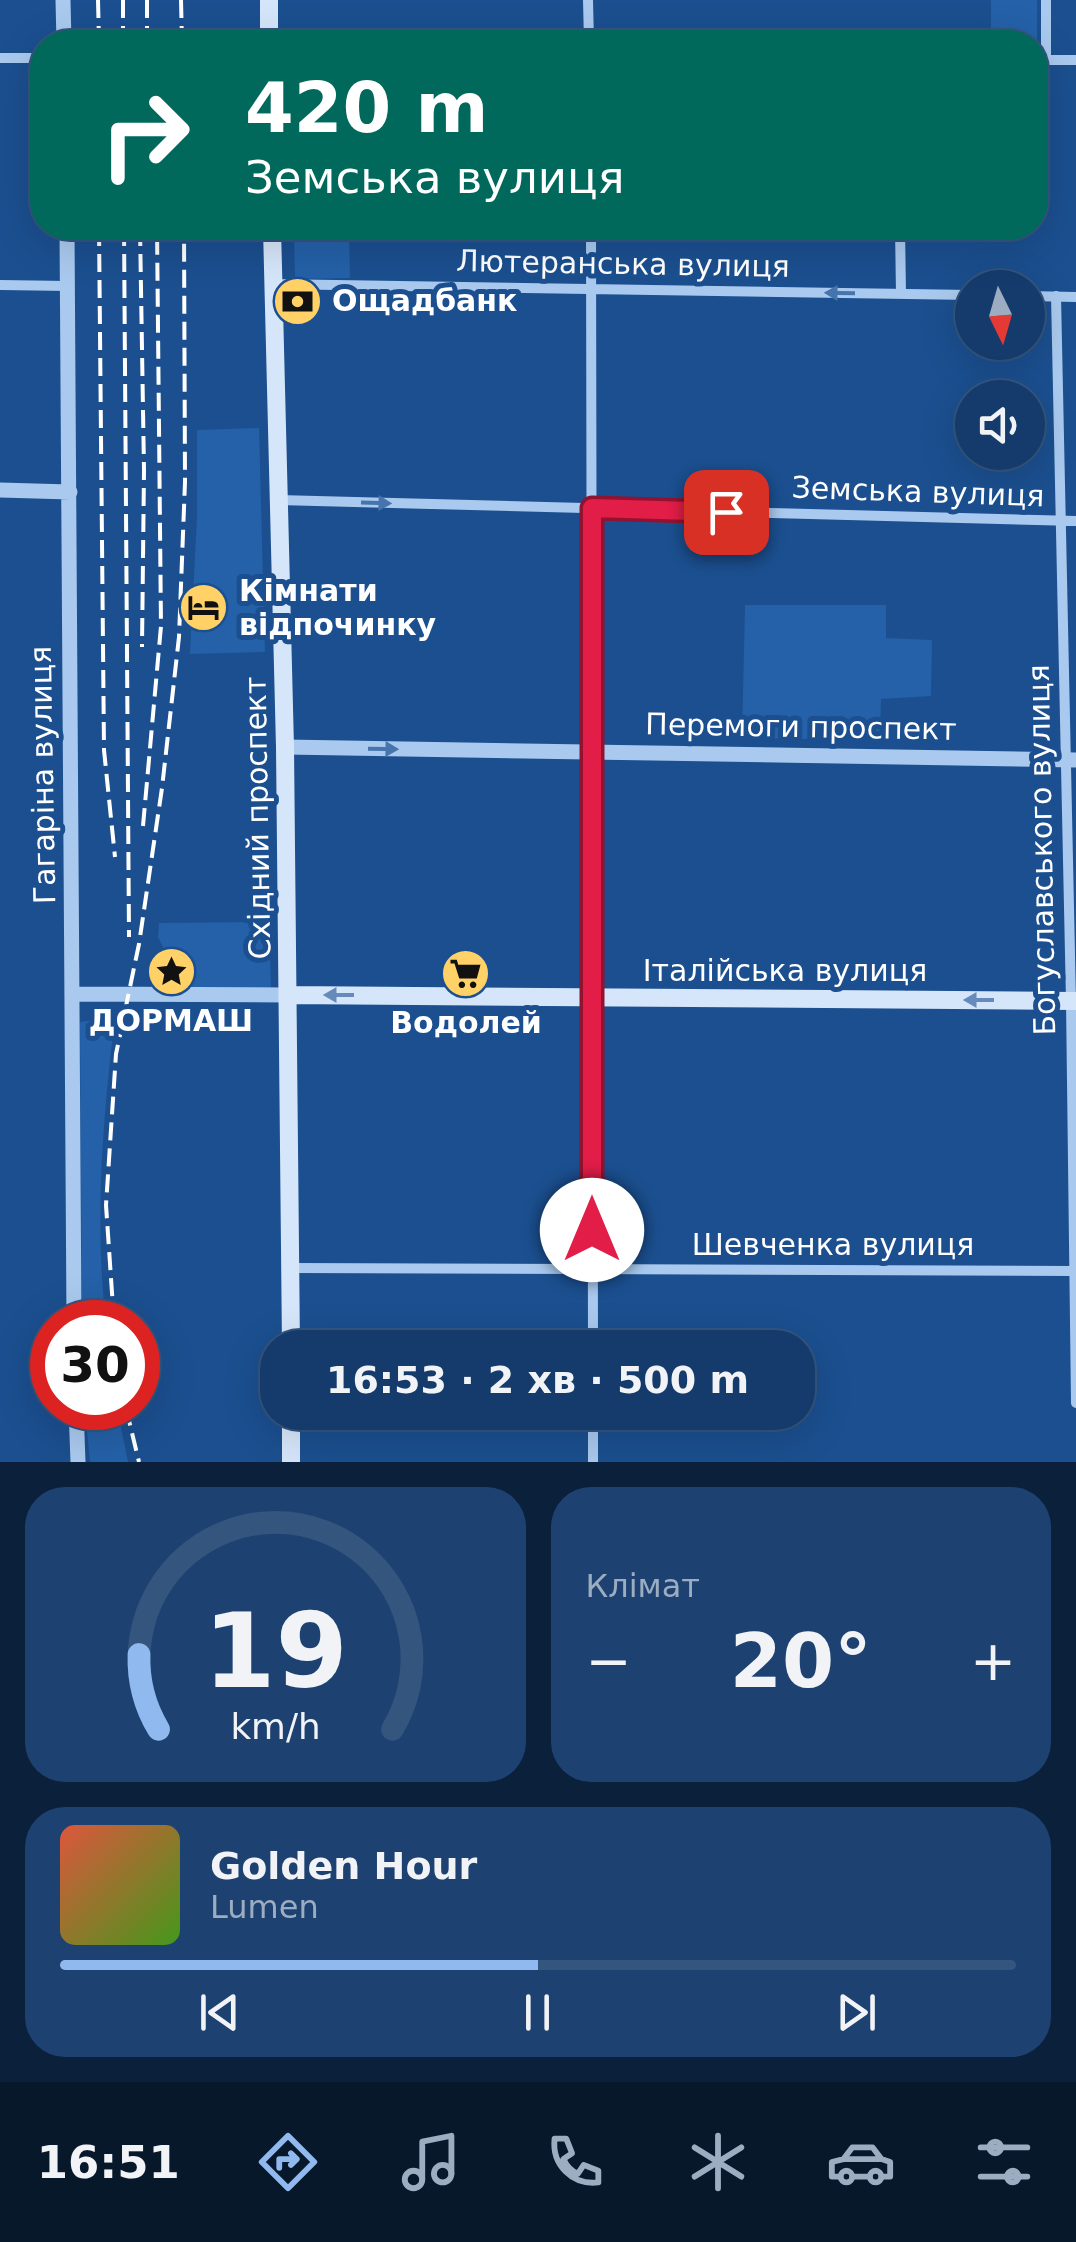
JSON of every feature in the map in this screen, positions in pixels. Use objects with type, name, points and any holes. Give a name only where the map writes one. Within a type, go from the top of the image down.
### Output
[{"type":"main road","points":[[269,0],[269,30]]},
{"type":"main road","name":"Східний проспект","points":[[272,240],[285,747],[291,1330]]},
{"type":"main road","name":"Італійська вулиця","points":[[288,995],[1074,1001]]},
{"type":"main road","points":[[291,1430],[291,1462]]},
{"type":"street","points":[[63,0],[64,30]]},
{"type":"street","points":[[588,0],[588,30]]},
{"type":"street","points":[[1044,30],[1046,0]]},
{"type":"street","points":[[0,58],[30,58]]},
{"type":"street","points":[[1048,60],[1076,60]]},
{"type":"street","name":"Гагаріна вулиця","points":[[67,240],[74,1300]]},
{"type":"street","points":[[591,240],[592,1330]]},
{"type":"street","points":[[900,240],[900,294]]},
{"type":"street","name":"Лютеранська вулиця","points":[[274,284],[955,295]]},
{"type":"street","points":[[0,285],[68,286]]},
{"type":"street","points":[[1045,296],[1076,296]]},
{"type":"street","name":"Богуславського вулиця","points":[[1056,296],[1071,760],[1076,1403]]},
{"type":"street","points":[[0,490],[70,492]]},
{"type":"street","name":"Земська вулиця","points":[[278,500],[1076,521]]},
{"type":"street","name":"Перемоги проспект","points":[[285,747],[1071,760]]},
{"type":"street","name":"Італійська вулиця","points":[[74,994],[288,995]]},
{"type":"street","name":"Шевченка вулиця","points":[[291,1268],[1074,1271]]},
{"type":"street","points":[[77,1430],[78,1462]]},
{"type":"street","points":[[593,1430],[593,1462]]},
{"type":"shaded area","points":[[991,0],[1037,0],[1037,30],[991,30]]},
{"type":"shaded area","points":[[294,240],[349,240],[350,278],[295,279]]},
{"type":"shaded area","points":[[259,428],[265,652],[190,654],[197,430]]},
{"type":"shaded area","points":[[745,605],[886,605],[886,638],[932,640],[931,696],[881,699],[880,740],[742,738]]},
{"type":"shaded area","points":[[269,922],[271,988],[165,987],[165,951],[158,937],[159,923]]},
{"type":"shaded area","points":[[115,1017],[102,1170],[104,1300],[82,1300],[80,1022]]},
{"type":"shaded area","points":[[87,1430],[121,1430],[128,1462],[90,1462]]},
{"type":"railway","points":[[98,0],[99,30]]},
{"type":"railway","points":[[123,0],[123,30]]},
{"type":"railway","points":[[147,0],[147,30]]},
{"type":"railway","points":[[181,0],[182,30]]},
{"type":"railway","points":[[99,240],[104,750],[115,857]]},
{"type":"railway","points":[[124,240],[129,937]]},
{"type":"railway","points":[[140,240],[142,647]]},
{"type":"railway","points":[[143,826],[161,626],[157,240]]},
{"type":"railway","points":[[112,1300],[106,1205],[116,1054],[139,944],[179,637],[185,482],[184,240]]},
{"type":"railway","points":[[131,1430],[139,1462]]},
{"type":"place","name":"Ощадбанк","points":[[297,301]]},
{"type":"place","name":"Кімнати відпочинку","points":[[204,608]]},
{"type":"place","name":"ДОРМАШ","points":[[171,972]]},
{"type":"place","name":"Водолей","points":[[466,974]]},
{"type":"route","points":[[592,1230],[592,508],[726,512]]}]
